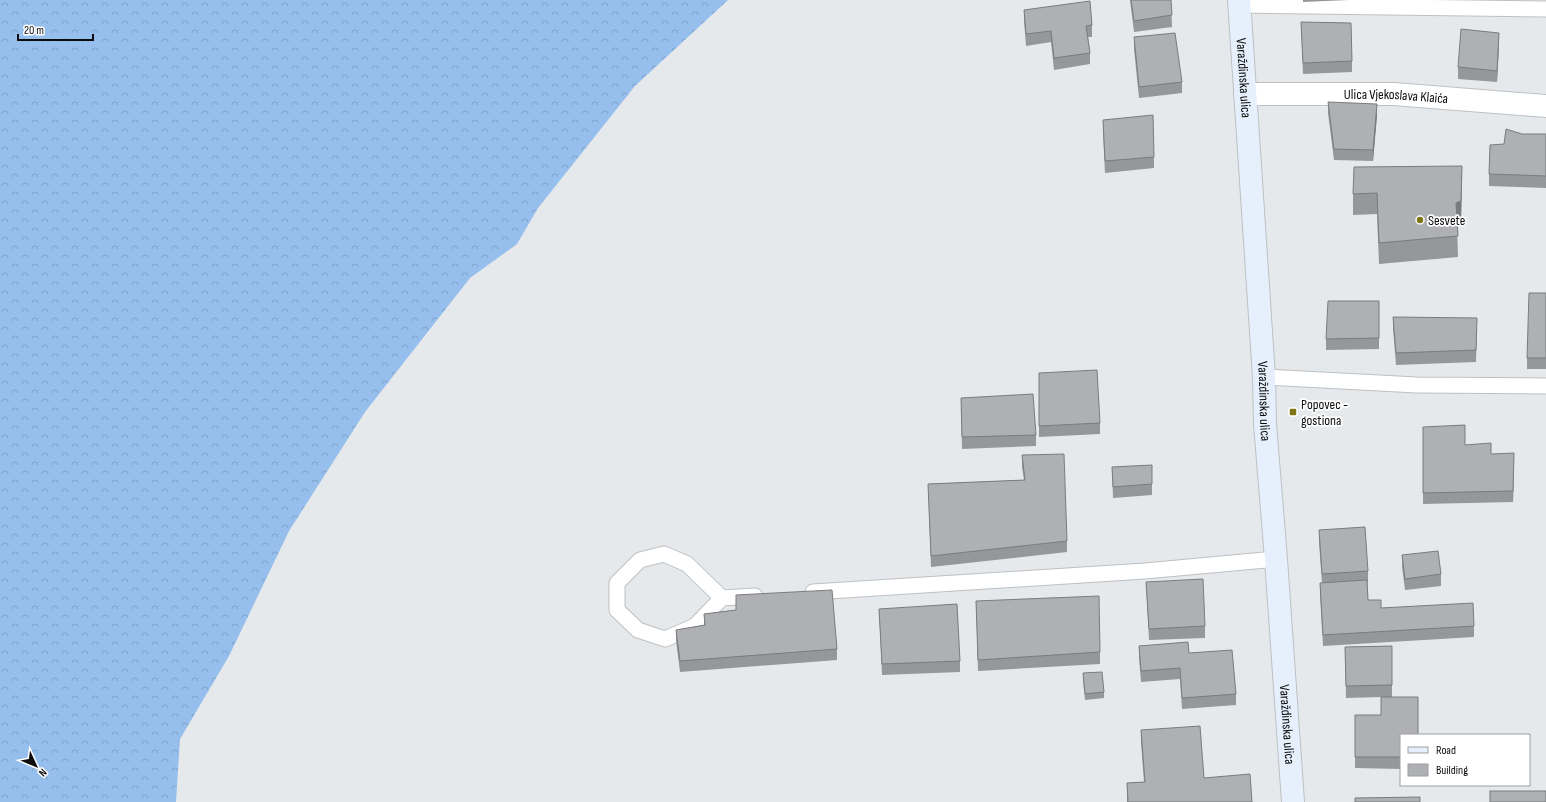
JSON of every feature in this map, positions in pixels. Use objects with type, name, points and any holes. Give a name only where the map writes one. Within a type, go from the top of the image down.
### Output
[{"type":"main road","name":"Varaždinska ulica","points":[[1239,3],[1264,377],[1265,424],[1293,802]]},
{"type":"street","name":"Ulica Vjekoslava Klaića","points":[[1245,94],[1394,94],[1546,106]]},
{"type":"lane","points":[[1239,3],[1546,9]]},
{"type":"lane","points":[[1264,377],[1417,385],[1546,386]]},
{"type":"lane","points":[[722,598],[686,564],[664,554],[640,560],[617,583],[618,610],[638,630],[665,639],[695,626],[722,598],[766,595]]},
{"type":"lane","points":[[798,593],[1145,571],[1276,559]]},
{"type":"green space","points":[[0,0],[728,0],[635,86],[538,208],[517,244],[470,278],[365,412],[289,531],[229,656],[180,739],[176,802],[0,802]]},
{"type":"building","points":[[1131,0],[1171,0],[1172,15],[1134,21]]},
{"type":"building","points":[[1090,1],[1092,25],[1086,26],[1090,53],[1054,58],[1051,31],[1026,34],[1024,10]]},
{"type":"building","points":[[1301,22],[1351,23],[1352,61],[1303,63]]},
{"type":"building","points":[[1461,29],[1499,33],[1497,71],[1458,67]]},
{"type":"building","points":[[1175,33],[1182,82],[1139,87],[1134,37]]},
{"type":"building","points":[[1328,102],[1377,104],[1373,150],[1334,149]]},
{"type":"building","points":[[1153,115],[1154,157],[1105,161],[1103,120]]},
{"type":"building","points":[[1506,129],[1522,134],[1546,134],[1546,176],[1489,174],[1490,145],[1504,144]]},
{"type":"building","points":[[1462,166],[1461,201],[1456,203],[1458,236],[1379,243],[1377,193],[1353,194],[1354,167]]},
{"type":"building","points":[[1529,293],[1546,293],[1546,358],[1527,358]]},
{"type":"building","points":[[1328,301],[1379,301],[1379,338],[1326,339]]},
{"type":"building","points":[[1393,317],[1477,318],[1476,350],[1396,353]]},
{"type":"building","points":[[1097,370],[1100,423],[1039,426],[1039,373]]},
{"type":"building","points":[[1033,394],[1036,435],[962,437],[961,398]]},
{"type":"building","points":[[1465,425],[1465,445],[1491,443],[1491,454],[1514,453],[1513,491],[1423,493],[1423,427]]},
{"type":"building","points":[[1064,454],[1067,541],[931,556],[928,484],[1025,480],[1022,455]]},
{"type":"building","points":[[1152,465],[1152,484],[1113,487],[1112,467]]},
{"type":"building","points":[[1365,527],[1368,571],[1322,574],[1319,530]]},
{"type":"building","points":[[1438,551],[1441,574],[1405,579],[1402,555]]},
{"type":"building","points":[[1203,579],[1205,626],[1149,629],[1146,582]]},
{"type":"building","points":[[1367,580],[1368,600],[1381,600],[1381,608],[1473,603],[1474,626],[1323,635],[1320,583]]},
{"type":"building","points":[[832,590],[837,649],[680,661],[676,630],[705,625],[704,614],[736,610],[736,595]]},
{"type":"building","points":[[1099,596],[1100,652],[978,660],[976,601]]},
{"type":"building","points":[[957,604],[960,661],[882,664],[879,609]]},
{"type":"building","points":[[1188,642],[1189,653],[1232,650],[1236,694],[1182,698],[1180,668],[1141,671],[1139,646]]},
{"type":"building","points":[[1392,646],[1392,685],[1346,686],[1345,647]]},
{"type":"building","points":[[1102,672],[1104,692],[1085,694],[1083,673]]},
{"type":"building","points":[[1381,697],[1418,697],[1418,734],[1400,734],[1400,757],[1355,757],[1355,715],[1381,715]]},
{"type":"building","points":[[1200,726],[1204,778],[1250,774],[1252,802],[1128,802],[1127,783],[1145,782],[1141,730]]},
{"type":"building","points":[[1490,791],[1546,791],[1546,802],[1490,802]]},
{"type":"building","points":[[1420,797],[1420,802],[1355,802],[1355,798]]},
{"type":"place","name":"Sesvete","points":[[1420,220]]},
{"type":"place","name":"Popovec - gostiona","points":[[1293,412]]}]
